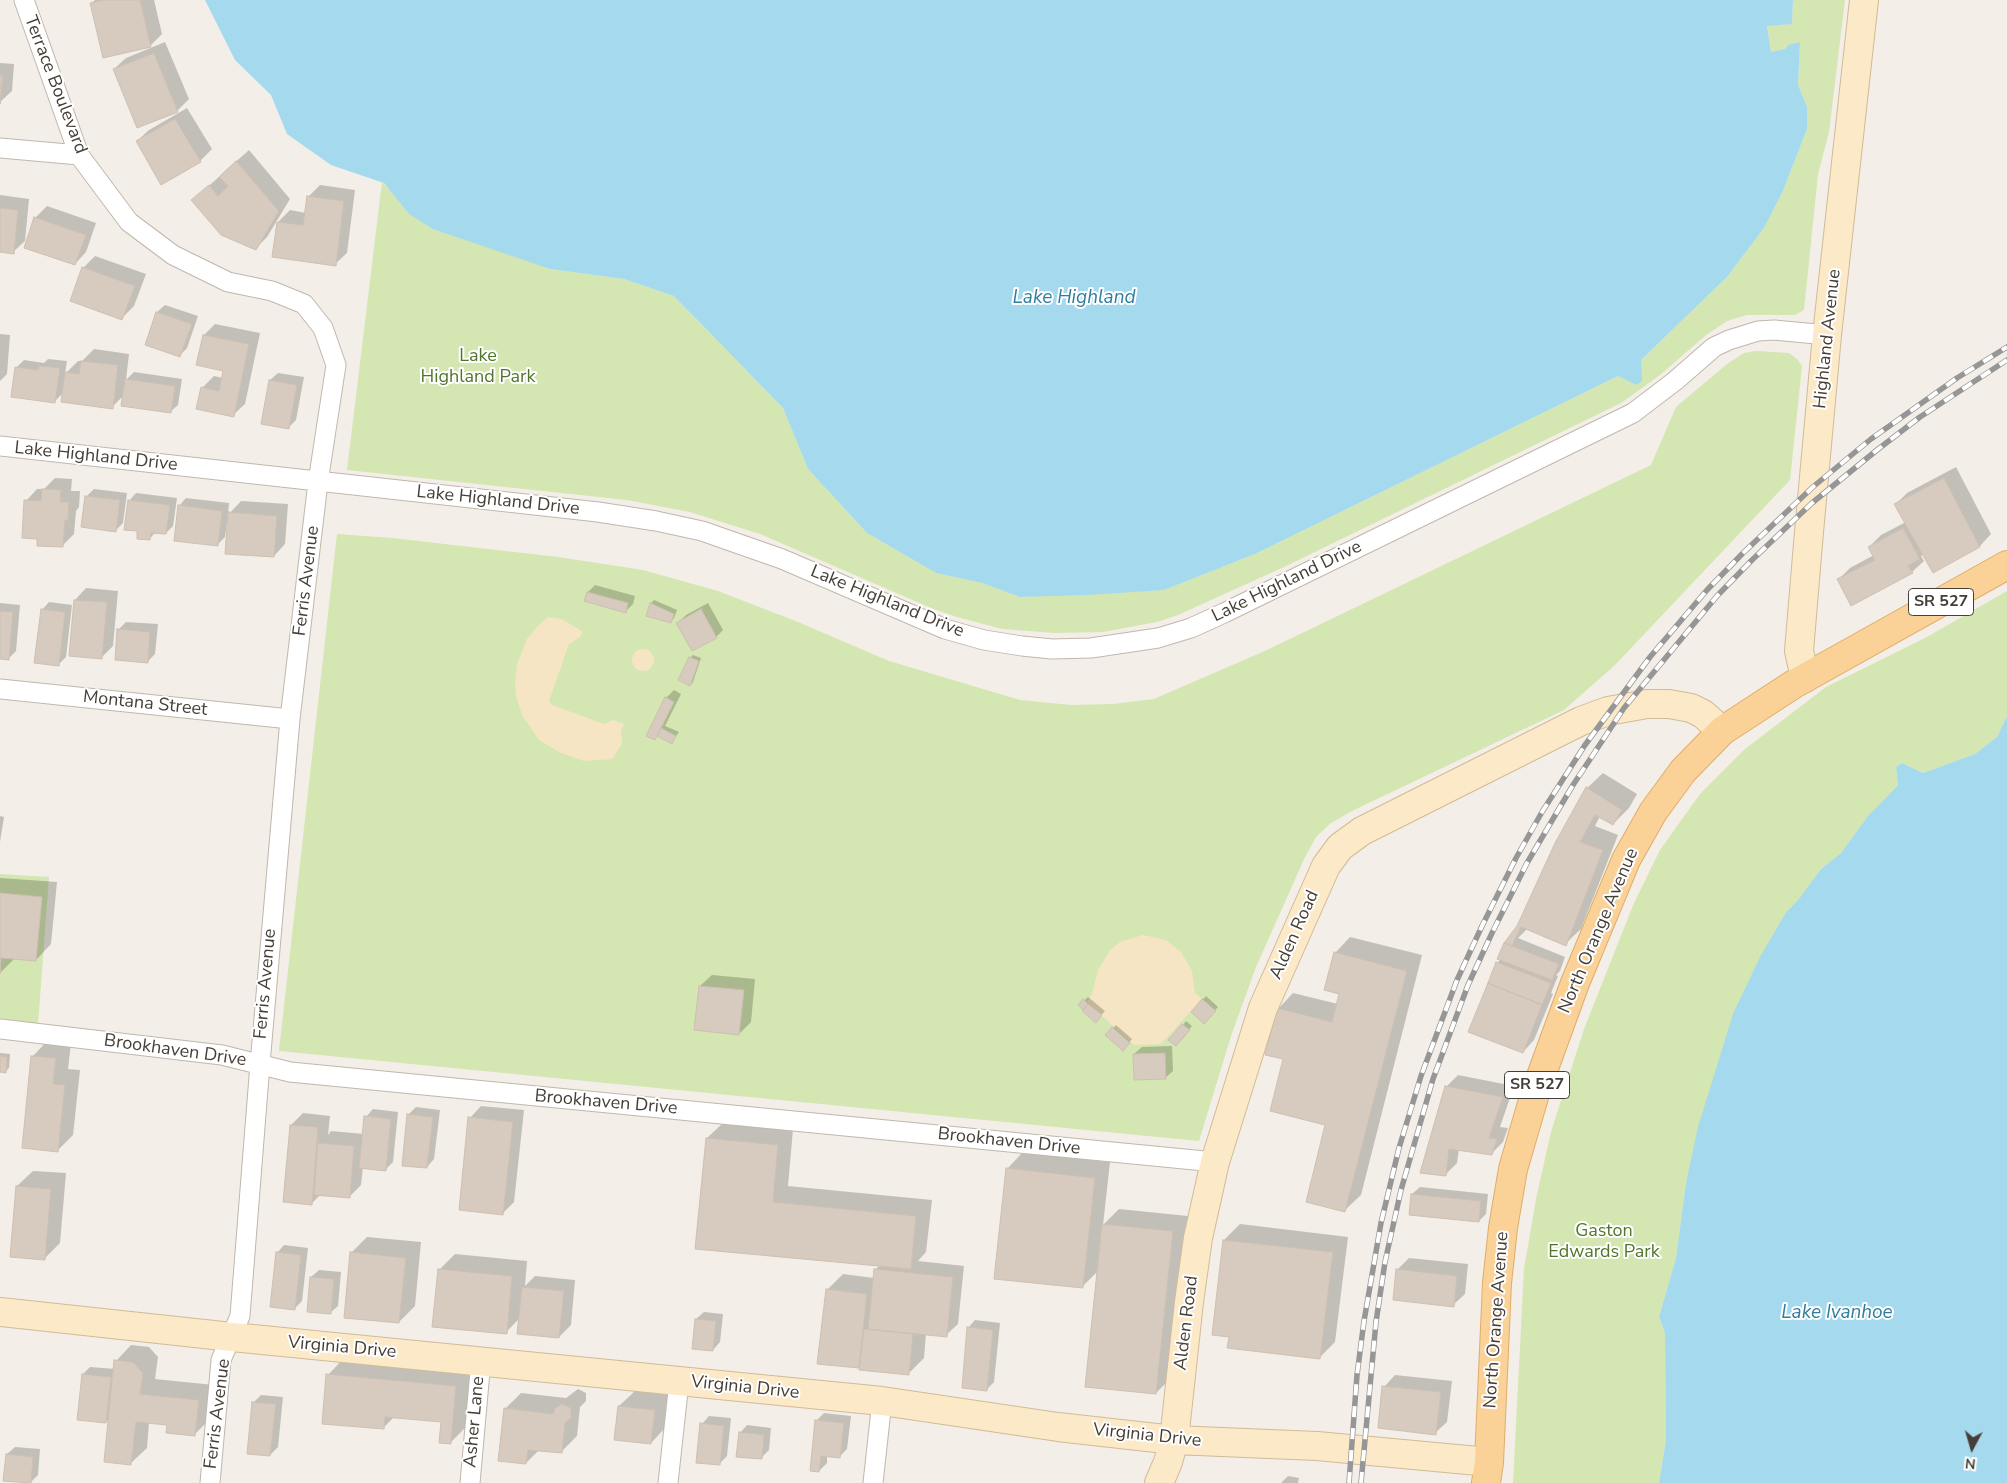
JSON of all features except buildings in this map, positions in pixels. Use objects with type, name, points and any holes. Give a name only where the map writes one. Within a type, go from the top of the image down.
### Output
[{"type":"main road","name":"North Orange Avenue","points":[[1488,1472],[1497,1283],[1503,1228],[1513,1169],[1536,1090],[1575,983],[1626,860],[1653,812],[1683,771],[1722,731],[1805,678],[2007,565]]},
{"type":"street","name":"Terrace Boulevard","points":[[24,0],[79,155],[129,222],[173,255],[228,282],[272,291],[304,304],[323,328],[336,365],[318,482]]},
{"type":"street","name":"Highland Avenue","points":[[1805,678],[1799,651],[1827,335],[1864,0]]},
{"type":"street","points":[[0,148],[79,155]]},
{"type":"street","name":"Lake Highland Drive","points":[[0,446],[598,512],[683,527],[729,540],[782,559],[945,629],[984,640],[1022,646],[1052,649],[1091,648],[1158,638],[1191,628],[1241,605],[1632,413],[1675,382],[1714,347],[1729,340],[1758,331],[1774,330],[1827,335]]},
{"type":"street","name":"Ferris Avenue","points":[[210,1483],[222,1360],[240,1316],[290,719],[318,482]]},
{"type":"street","name":"Montana Street","points":[[0,689],[290,719]]},
{"type":"street","name":"Alden Road","points":[[1158,1483],[1168,1462],[1174,1440],[1198,1238],[1215,1162],[1263,1008],[1326,866],[1340,847],[1362,831],[1582,721],[1608,711],[1647,704],[1669,704],[1691,708],[1703,714],[1722,731]]},
{"type":"street","name":"Brookhaven Drive","points":[[0,1029],[222,1055],[290,1072],[308,1074],[1215,1162]]},
{"type":"street","name":"Virginia Drive","points":[[0,1312],[232,1338],[481,1360],[680,1382],[882,1401],[1058,1427],[1174,1440],[1317,1446],[1488,1472]]},
{"type":"street","name":"Asher Lane","points":[[470,1483],[481,1360]]},
{"type":"street","points":[[668,1483],[680,1382]]},
{"type":"street","points":[[873,1483],[882,1401]]},
{"type":"green space","name":"Lake Highland Park","points":[[1793,0],[1845,0],[1829,132],[1818,174],[1804,310],[1795,315],[1747,315],[1727,321],[1706,335],[1660,375],[1621,403],[1284,567],[1178,615],[1157,622],[1103,632],[1055,633],[1002,629],[931,608],[760,534],[690,512],[627,500],[347,470],[382,182],[395,195],[409,214],[550,269],[624,279],[674,296],[783,408],[808,469],[867,533],[936,573],[982,583],[1020,597],[1164,590],[1255,554],[1618,376],[1636,385],[1641,360],[1727,277],[1764,228],[1783,191],[1807,129],[1807,107],[1798,85],[1800,42],[1788,45],[1785,49],[1771,52],[1767,25],[1792,24]]},
{"type":"green space","points":[[1756,351],[1789,353],[1802,366],[1790,480],[1615,665],[1564,710],[1354,810],[1331,823],[1316,837],[1305,857],[1256,967],[1231,1036],[1199,1141],[279,1051],[337,534],[392,538],[558,557],[643,570],[718,591],[798,622],[889,661],[1020,700],[1071,705],[1113,704],[1154,699],[1267,650],[1651,465],[1676,407],[1727,364],[1744,353]]},
{"type":"green space","name":"Gaston Edwards Park","points":[[2007,591],[2007,716],[1997,737],[1975,754],[1923,773],[1902,763],[1896,767],[1898,785],[1868,816],[1841,853],[1821,869],[1798,900],[1787,911],[1686,1183],[1676,1258],[1659,1317],[1665,1333],[1666,1440],[1659,1483],[1513,1483],[1524,1269],[1536,1199],[1551,1132],[1584,1029],[1634,903],[1660,850],[1700,794],[1745,749],[1826,687],[1927,637]]},
{"type":"green space","points":[[0,874],[49,877],[38,1024],[0,1020]]},
{"type":"sand","points":[[548,617],[562,619],[583,632],[580,637],[569,644],[549,701],[552,705],[604,724],[613,720],[624,724],[621,732],[622,744],[612,759],[584,761],[559,752],[539,740],[522,715],[516,696],[517,664],[527,639]]},
{"type":"sand","points":[[639,649],[647,649],[654,656],[654,664],[647,671],[639,671],[632,664],[632,656]]},
{"type":"sand","points":[[1143,935],[1166,940],[1181,952],[1192,971],[1195,993],[1202,999],[1161,1044],[1134,1045],[1087,1002],[1092,994],[1098,970],[1110,950],[1120,942]]},
{"type":"water","name":"Lake Highland","points":[[205,0],[1793,0],[1792,24],[1767,26],[1771,52],[1785,49],[1788,45],[1800,42],[1798,85],[1807,107],[1807,129],[1783,191],[1764,228],[1727,277],[1641,360],[1642,381],[1636,385],[1618,376],[1255,554],[1164,590],[1020,597],[982,583],[936,573],[867,533],[808,469],[783,408],[674,296],[624,279],[550,269],[433,229],[409,214],[384,183],[331,165],[287,134],[271,95],[235,60]]},
{"type":"water","name":"Lake Ivanhoe","points":[[2007,716],[2007,1483],[1659,1483],[1666,1440],[1665,1333],[1659,1317],[1676,1258],[1686,1183],[1698,1127],[1733,1014],[1761,955],[1787,911],[1798,900],[1821,869],[1841,853],[1868,816],[1898,785],[1896,767],[1902,763],[1923,773],[1975,754],[1997,737]]},
{"type":"railway","points":[[1349,1483],[1357,1375],[1364,1321],[1381,1223],[1399,1148],[1421,1076],[1457,980],[1516,858],[1542,812],[1585,745],[1650,657],[1707,590],[1743,553],[1814,486],[1871,439],[1957,378],[2007,347]]},
{"type":"railway","points":[[1361,1483],[1376,1322],[1385,1262],[1401,1190],[1433,1079],[1468,985],[1527,863],[1573,785],[1624,708],[1717,596],[1812,503],[1877,450],[1920,417],[2007,360]]}]
